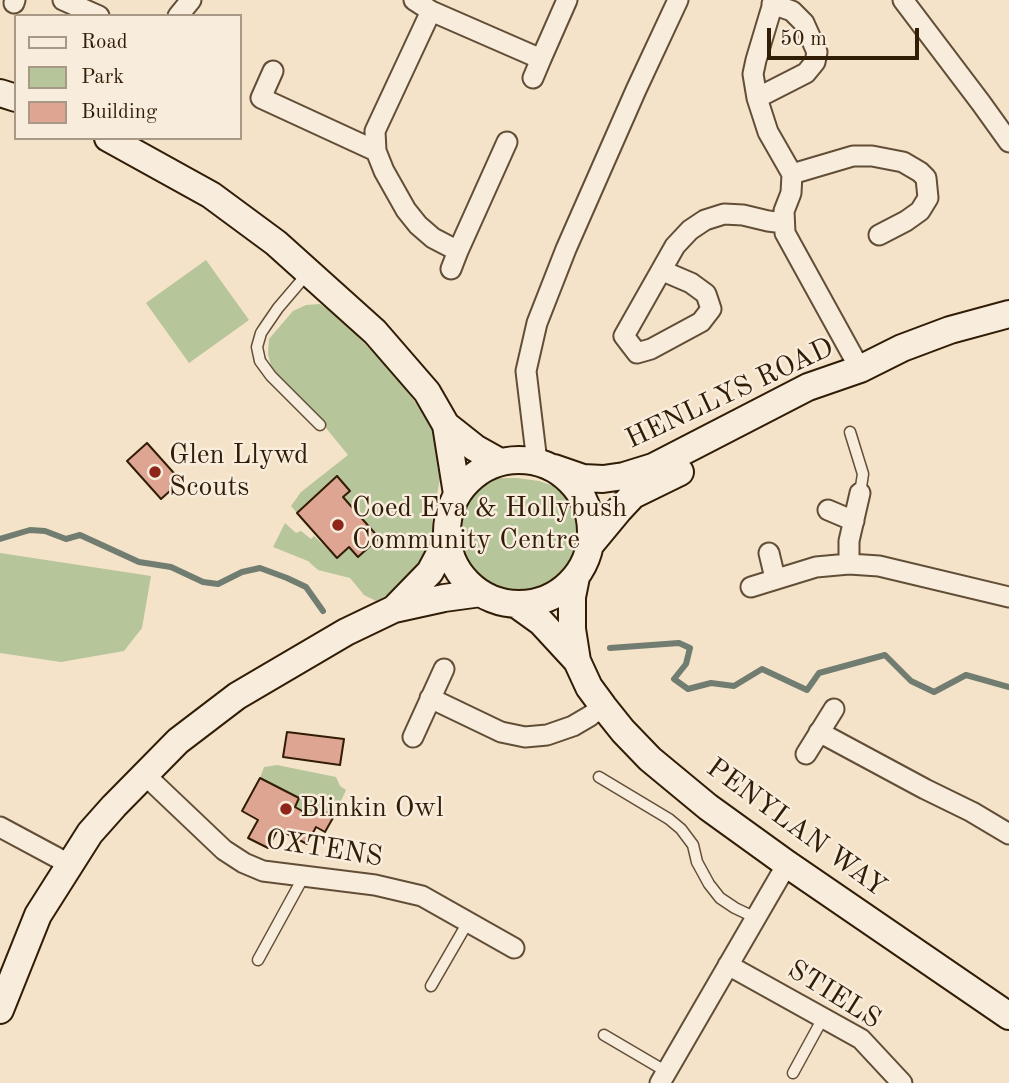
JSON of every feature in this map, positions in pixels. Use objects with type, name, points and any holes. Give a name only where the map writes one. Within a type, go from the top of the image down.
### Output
[{"type":"street","points":[[63,0],[94,14]]},
{"type":"street","points":[[180,14],[191,0]]},
{"type":"street","points":[[414,0],[541,59]]},
{"type":"street","points":[[533,78],[566,0]]},
{"type":"street","points":[[545,465],[526,372],[537,323],[566,249],[678,0]]},
{"type":"street","points":[[903,0],[1009,142]]},
{"type":"street","points":[[757,98],[806,73],[815,62],[817,52],[804,23],[792,11],[773,2],[753,74],[757,98],[768,132],[792,174],[791,193],[784,211],[785,233],[860,369],[902,348],[950,330],[1009,314]]},
{"type":"street","points":[[431,10],[375,131],[376,151],[405,210],[433,238],[458,251]]},
{"type":"street","points":[[273,71],[261,98],[376,151]]},
{"type":"street","points":[[115,140],[211,195],[276,243],[375,332],[427,392],[446,425],[475,449],[500,462]]},
{"type":"street","points":[[451,269],[507,142]]},
{"type":"street","points":[[792,174],[853,156],[872,156],[903,162],[920,172],[926,178],[928,198],[920,211],[879,234]]},
{"type":"street","points":[[663,271],[691,283],[706,294],[711,309],[701,322],[651,349],[637,353],[624,336],[676,246],[690,230],[705,220],[724,214],[784,223]]},
{"type":"street","name":"HENLLYS ROAD","points":[[545,465],[583,478],[624,476],[653,467],[808,387],[860,369]]},
{"type":"street","name":"HENLLYS ROAD","points":[[590,544],[634,495],[820,401],[860,369]]},
{"type":"street","points":[[446,425],[457,494]]},
{"type":"street","points":[[525,460],[545,465],[568,479],[580,493],[587,509],[591,527],[590,544],[584,564],[566,586],[543,600],[516,604],[492,599],[468,583],[450,556],[447,541],[448,516],[457,494],[468,480],[483,469],[500,462],[525,460]]},
{"type":"street","points":[[849,564],[849,541],[860,493]]},
{"type":"street","points":[[828,510],[854,521]]},
{"type":"street","points":[[394,609],[430,572],[447,541]]},
{"type":"street","points":[[769,552],[775,578]]},
{"type":"street","points":[[751,587],[816,567],[849,564],[879,566],[1009,597]]},
{"type":"street","name":"PENYLAN WAY","points":[[576,577],[572,597],[572,629],[577,661],[589,687],[603,706],[650,759],[708,807],[787,864],[1009,1016]]},
{"type":"street","points":[[0,1010],[38,915],[69,864],[90,833],[178,741],[237,696],[346,632],[394,609],[481,593]]},
{"type":"street","name":"PENYLAN WAY","points":[[516,604],[541,622],[577,661]]},
{"type":"street","points":[[413,737],[444,669]]},
{"type":"street","points":[[430,698],[501,732],[525,737],[573,726],[603,706]]},
{"type":"street","points":[[806,754],[834,709]]},
{"type":"street","points":[[820,732],[1009,834]]},
{"type":"street","name":"OXTENS","points":[[144,774],[224,850],[244,863],[264,871],[375,885],[422,896],[514,948]]},
{"type":"street","points":[[0,827],[69,864]]},
{"type":"street","points":[[664,1078],[787,864]]},
{"type":"street","name":"STIELS","points":[[728,965],[861,1039],[902,1083]]},
{"type":"lane","points":[[309,272],[301,278],[278,308],[261,333],[257,347],[260,362],[271,376],[320,425]]},
{"type":"lane","points":[[850,432],[863,474],[860,493]]},
{"type":"lane","points":[[599,777],[681,829],[693,845],[697,862],[709,884],[720,898],[756,918]]},
{"type":"lane","points":[[258,960],[304,876]]},
{"type":"lane","points":[[431,986],[468,922]]},
{"type":"lane","points":[[793,1073],[822,1018]]},
{"type":"lane","points":[[604,1035],[664,1078]]},
{"type":"green space","points":[[206,260],[249,320],[189,363],[146,303]]},
{"type":"green space","points":[[320,304],[339,317],[394,374],[435,429],[441,473],[432,522],[432,541],[427,558],[402,587],[376,601],[364,595],[350,578],[318,570],[308,561],[273,547],[285,523],[296,533],[301,531],[311,539],[314,536],[337,558],[349,547],[358,557],[379,537],[343,497],[350,491],[337,477],[297,513],[291,506],[301,492],[348,455],[272,370],[268,354],[269,339],[293,311],[306,305]]},
{"type":"green space","points":[[500,478],[539,481],[559,488],[573,502],[582,518],[584,536],[581,553],[574,568],[552,586],[538,590],[521,590],[486,584],[471,575],[460,559],[454,524],[460,505],[482,485]]},
{"type":"green space","points":[[0,553],[151,576],[142,628],[124,651],[61,662],[0,653]]},
{"type":"green space","points":[[277,765],[336,777],[340,786],[346,790],[334,816],[311,816],[295,807],[299,798],[260,778],[264,767]]},
{"type":"building","name":"Glen Llywd Scouts","points":[[147,443],[181,481],[161,499],[127,461]]},
{"type":"building","name":"Coed Eva & Hollybush Community Centre","points":[[337,476],[350,491],[343,497],[379,538],[358,557],[349,547],[337,558],[297,513]]},
{"type":"building","points":[[287,732],[344,739],[340,765],[283,757]]},
{"type":"building","points":[[260,778],[299,798],[295,807],[311,816],[316,807],[334,816],[325,832],[316,827],[307,844],[278,829],[268,848],[248,838],[258,820],[242,811]]},
{"type":"waterway","points":[[0,539],[30,530],[45,531],[66,539],[80,535],[139,562],[171,567],[203,582],[218,584],[242,572],[260,568],[306,587],[323,611]]},
{"type":"waterway","points":[[610,648],[679,643],[690,648],[686,664],[674,679],[688,689],[711,683],[734,686],[762,669],[807,690],[819,673],[885,655],[911,681],[934,692],[966,675],[1009,687]]},
{"type":"place","name":"Glen Llywd Scouts","points":[[155,472]]},
{"type":"place","name":"Coed Eva & Hollybush Community Centre","points":[[338,525]]},
{"type":"place","name":"Blinkin Owl","points":[[286,809]]}]
